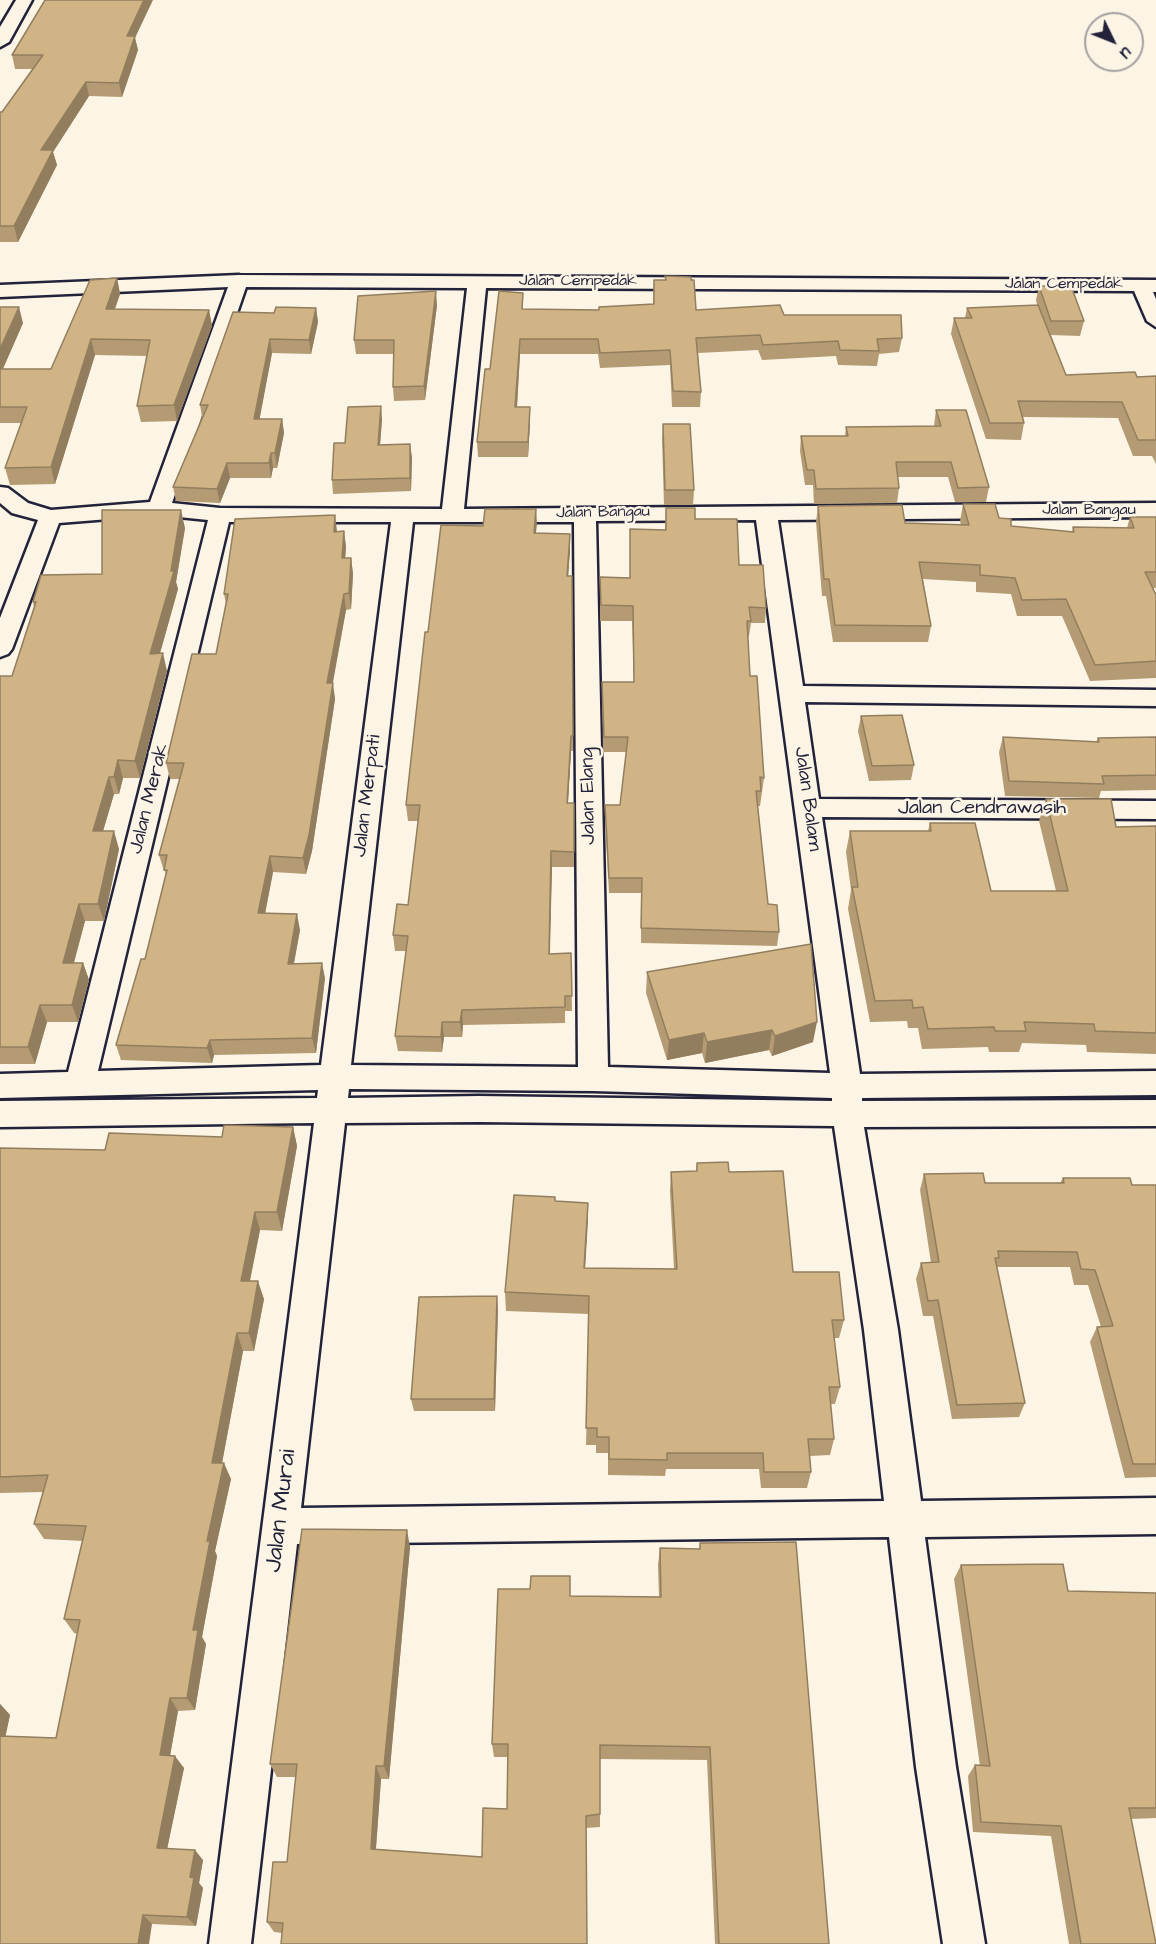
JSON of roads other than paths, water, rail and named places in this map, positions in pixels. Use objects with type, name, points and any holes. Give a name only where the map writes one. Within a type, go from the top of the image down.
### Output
[{"type":"street","points":[[0,42],[24,0]]},
{"type":"street","points":[[159,508],[239,281]]},
{"type":"street","name":"Jalan Cempedak","points":[[0,291],[239,281],[1148,286]]},
{"type":"street","points":[[452,516],[477,282]]},
{"type":"street","points":[[1148,286],[1156,321]]},
{"type":"street","points":[[0,493],[20,508],[50,517],[0,649]]},
{"type":"street","name":"Jalan Bangau","points":[[50,517],[159,508],[220,515],[452,516],[585,513],[1156,510]]},
{"type":"street","name":"Jalan Balam","points":[[766,512],[881,1330],[903,1521],[936,1767],[964,1944]]},
{"type":"street","name":"Jalan Elang","points":[[585,513],[593,1079]]},
{"type":"street","name":"Jalan Merak","points":[[80,1083],[220,515]]},
{"type":"street","name":"Jalan Merpati","points":[[331,1094],[403,515]]},
{"type":"street","points":[[792,694],[1156,698]]},
{"type":"street","name":"Jalan Cendrawasih","points":[[808,808],[1156,810]]},
{"type":"street","points":[[0,1114],[593,1079],[847,1100],[1156,1113]]},
{"type":"street","points":[[0,1086],[80,1083],[331,1094],[479,1109],[847,1100],[1156,1083]]},
{"type":"street","name":"Jalan Murai","points":[[230,1944],[331,1094]]},
{"type":"street","points":[[280,1526],[903,1521],[1156,1516]]}]
